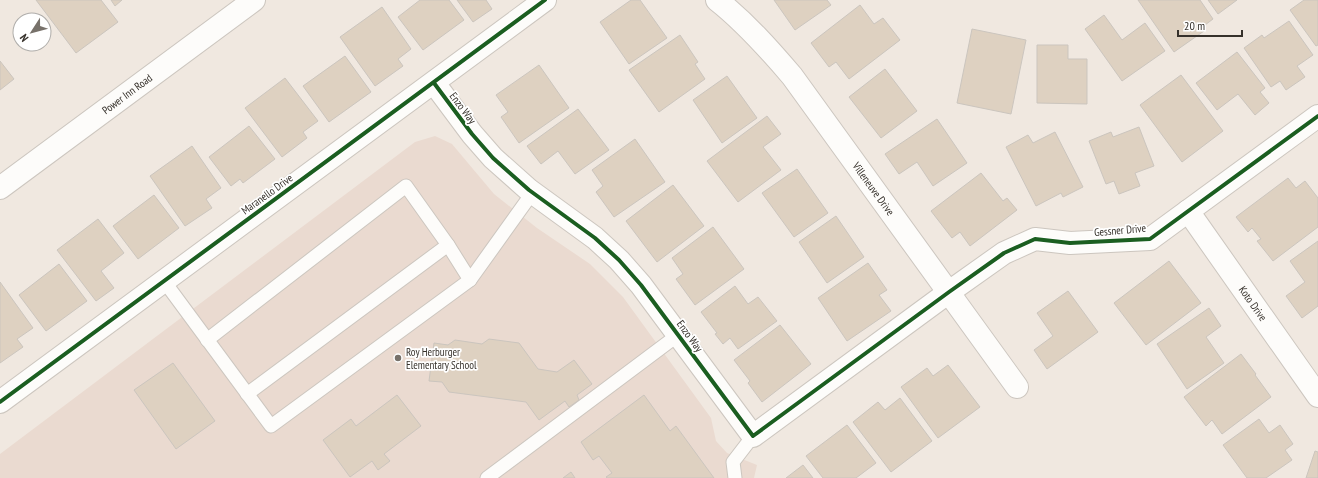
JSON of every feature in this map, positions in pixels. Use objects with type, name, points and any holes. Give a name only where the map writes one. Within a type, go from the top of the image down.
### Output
[{"type":"street","name":"Power Inn Road","points":[[0,188],[254,0]]},
{"type":"street","name":"Maranello Drive","points":[[0,402],[545,0]]},
{"type":"street","name":"Villeneuve Drive","points":[[717,0],[730,10],[769,48],[792,76],[1017,387]]},
{"type":"street","name":"Enzo Way","points":[[434,83],[472,134],[493,158],[533,192],[596,238],[619,260],[641,285],[753,436]]},
{"type":"street","name":"Gessner Drive","points":[[949,292],[1004,253],[1035,239],[1070,243],[1150,239],[1318,116]]},
{"type":"street","name":"Koto Drive","points":[[1188,211],[1318,396]]},
{"type":"street","points":[[753,436],[949,292]]},
{"type":"lane","points":[[207,340],[406,186],[448,245],[470,280]]},
{"type":"lane","points":[[164,281],[271,426],[470,280],[533,192]]},
{"type":"lane","points":[[247,394],[448,245]]},
{"type":"lane","points":[[487,478],[678,335]]},
{"type":"lane","points":[[735,478],[733,462],[753,436]]},
{"type":"shaded area","name":"Roy Herburger Elementary School","points":[[435,136],[452,144],[494,194],[537,228],[590,264],[623,297],[711,418],[716,441],[727,453],[757,465],[754,478],[0,478],[0,454],[415,142]]},
{"type":"building","points":[[36,0],[101,0],[118,22],[76,53],[52,21],[52,12],[45,12]]},
{"type":"building","points":[[111,0],[122,0],[115,6]]},
{"type":"building","points":[[420,0],[449,0],[464,20],[423,50],[398,17]]},
{"type":"building","points":[[457,0],[486,0],[492,9],[473,22]]},
{"type":"building","points":[[631,0],[640,0],[667,38],[629,64],[600,22]]},
{"type":"building","points":[[774,0],[827,0],[831,5],[795,30]]},
{"type":"building","points":[[1138,0],[1200,0],[1213,19],[1201,28],[1204,31],[1174,52]]},
{"type":"building","points":[[1208,0],[1237,0],[1218,14]]},
{"type":"building","points":[[1304,0],[1318,0],[1318,45],[1316,46],[1290,10]]},
{"type":"building","points":[[860,5],[874,24],[883,18],[900,40],[849,79],[836,62],[829,67],[811,43]]},
{"type":"building","points":[[382,7],[411,49],[398,59],[403,66],[375,86],[340,37]]},
{"type":"building","points":[[1104,15],[1122,40],[1145,23],[1165,51],[1122,81],[1085,29]]},
{"type":"building","points":[[1289,21],[1313,55],[1297,66],[1305,77],[1286,90],[1280,81],[1271,87],[1244,48],[1262,35],[1264,38]]},
{"type":"building","points":[[972,29],[1026,40],[1011,114],[957,103]]},
{"type":"building","points":[[680,35],[698,62],[695,64],[705,79],[659,112],[629,70]]},
{"type":"building","points":[[1037,45],[1068,45],[1068,59],[1087,59],[1087,104],[1037,103]]},
{"type":"building","points":[[1237,52],[1265,88],[1260,92],[1269,103],[1255,115],[1238,94],[1217,110],[1196,83]]},
{"type":"building","points":[[345,56],[371,92],[329,122],[303,86]]},
{"type":"building","points":[[0,61],[14,79],[0,90]]},
{"type":"building","points":[[539,65],[569,108],[519,143],[501,117],[508,112],[496,95]]},
{"type":"building","points":[[885,69],[917,111],[881,138],[849,97]]},
{"type":"building","points":[[1181,75],[1223,131],[1182,162],[1140,105]]},
{"type":"building","points":[[727,76],[757,118],[722,143],[693,100]]},
{"type":"building","points":[[285,78],[318,121],[303,132],[307,138],[282,157],[245,108]]},
{"type":"building","points":[[578,109],[609,150],[575,174],[558,151],[541,164],[527,146]]},
{"type":"building","points":[[767,116],[781,134],[763,147],[781,170],[738,202],[707,161]]},
{"type":"building","points":[[937,119],[967,163],[933,186],[917,162],[899,174],[885,154]]},
{"type":"building","points":[[249,126],[275,159],[243,183],[240,179],[231,186],[209,157]]},
{"type":"building","points":[[1139,127],[1154,166],[1135,173],[1140,186],[1119,194],[1114,181],[1106,184],[1089,141],[1111,132],[1113,137]]},
{"type":"building","points":[[1055,132],[1083,187],[1063,197],[1061,193],[1036,206],[1006,147],[1028,135],[1033,143]]},
{"type":"building","points":[[635,139],[665,182],[614,217],[596,192],[603,186],[592,170]]},
{"type":"building","points":[[192,146],[221,188],[206,199],[212,208],[185,226],[150,176]]},
{"type":"building","points":[[797,169],[828,213],[794,237],[762,193]]},
{"type":"building","points":[[981,173],[1003,201],[1007,198],[1017,210],[970,246],[960,232],[952,238],[931,211]]},
{"type":"building","points":[[1288,178],[1296,188],[1305,181],[1318,198],[1318,227],[1273,261],[1257,241],[1261,239],[1252,228],[1248,232],[1236,217]]},
{"type":"building","points":[[673,185],[704,226],[657,262],[626,221]]},
{"type":"building","points":[[154,195],[179,228],[138,259],[113,226]]},
{"type":"building","points":[[836,216],[864,257],[827,283],[799,242]]},
{"type":"building","points":[[98,219],[124,253],[101,271],[114,288],[96,301],[57,250]]},
{"type":"building","points":[[713,227],[744,269],[695,305],[676,279],[683,274],[672,258]]},
{"type":"building","points":[[1318,241],[1318,306],[1302,318],[1286,296],[1305,282],[1290,261]]},
{"type":"building","points":[[1169,261],[1201,303],[1146,345],[1114,303]]},
{"type":"building","points":[[868,263],[887,290],[879,295],[891,311],[847,341],[818,298]]},
{"type":"building","points":[[59,264],[87,301],[46,331],[19,295]]},
{"type":"building","points":[[0,282],[33,328],[17,339],[23,347],[0,363]]},
{"type":"building","points":[[735,286],[748,304],[758,297],[777,321],[738,349],[730,338],[723,344],[715,334],[717,333],[701,312]]},
{"type":"building","points":[[1068,291],[1098,332],[1047,369],[1034,350],[1053,336],[1037,313]]},
{"type":"building","points":[[1209,308],[1221,326],[1206,337],[1224,363],[1187,389],[1157,344]]},
{"type":"building","points":[[780,325],[811,364],[762,402],[748,383],[750,381],[734,360]]},
{"type":"building","points":[[489,339],[519,343],[538,369],[557,372],[574,360],[592,384],[577,395],[579,400],[569,407],[565,401],[539,420],[526,402],[449,392],[442,382],[429,381],[434,343],[448,345],[455,340],[482,344]]},
{"type":"building","points":[[1241,354],[1271,397],[1222,434],[1212,420],[1206,426],[1184,397]]},
{"type":"building","points":[[173,363],[215,421],[176,449],[134,390]]},
{"type":"building","points":[[948,365],[980,407],[938,438],[901,387],[927,368],[933,376]]},
{"type":"building","points":[[397,395],[421,426],[384,454],[390,461],[378,470],[372,461],[350,477],[323,440],[351,419],[356,426]]},
{"type":"building","points":[[644,395],[670,431],[676,426],[714,478],[606,477],[612,473],[599,456],[593,460],[581,442]]},
{"type":"building","points":[[900,398],[932,441],[891,472],[853,422],[878,402],[885,410]]},
{"type":"building","points":[[1259,419],[1269,433],[1280,425],[1293,444],[1285,450],[1292,460],[1266,478],[1247,478],[1223,445]]},
{"type":"building","points":[[847,425],[876,463],[856,478],[823,478],[806,456]]},
{"type":"building","points":[[1315,451],[1318,452],[1318,478],[1306,478]]},
{"type":"building","points":[[803,465],[813,478],[786,478]]},
{"type":"building","points":[[571,472],[575,478],[563,478]]},
{"type":"cycle path","points":[[0,402],[545,0]]},
{"type":"cycle path","points":[[434,83],[472,134],[493,158],[529,190],[595,238],[619,260],[641,285],[753,436],[1004,253],[1035,239],[1070,243],[1150,239],[1318,116]]},
{"type":"place","name":"Roy Herburger Elementary School","points":[[398,358]]}]
